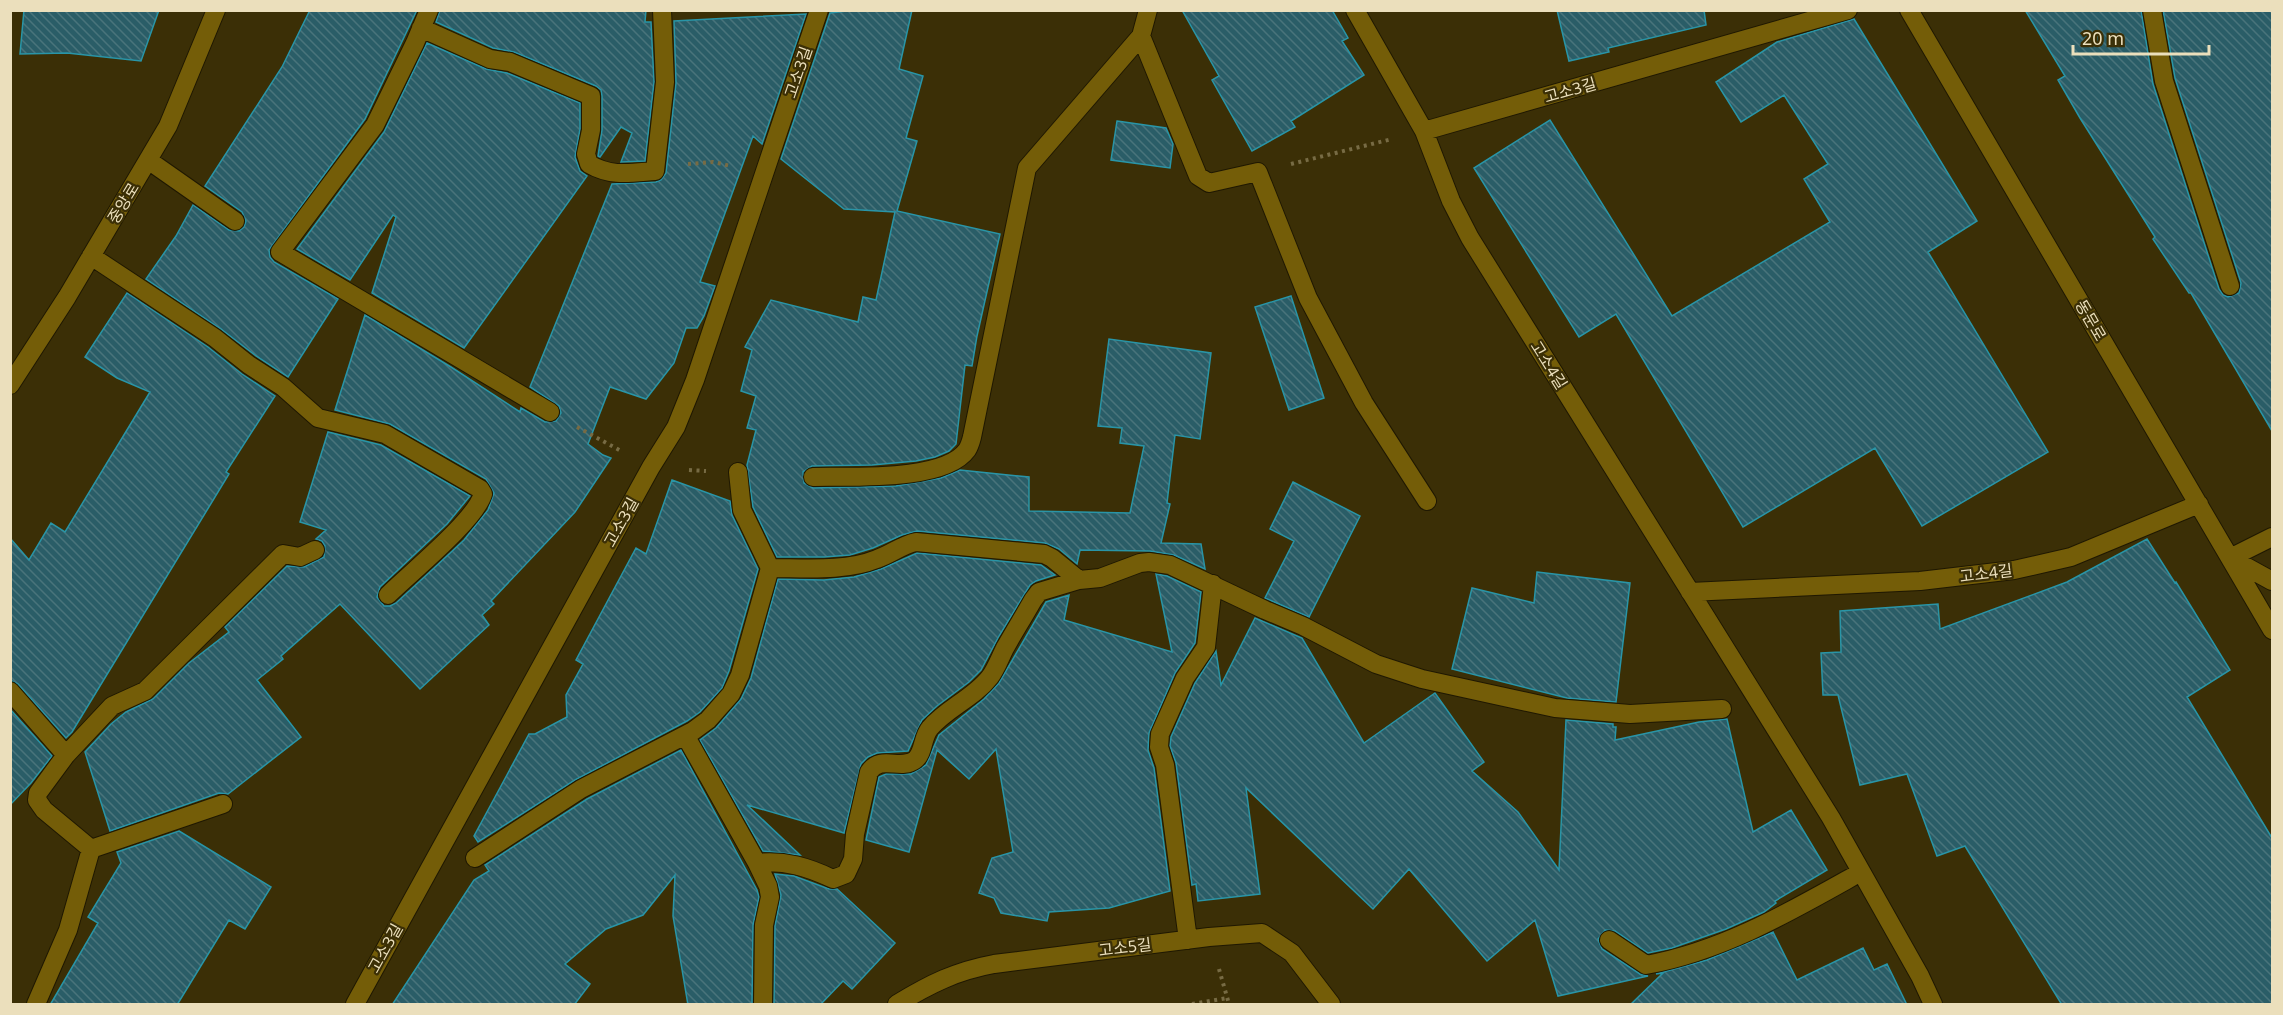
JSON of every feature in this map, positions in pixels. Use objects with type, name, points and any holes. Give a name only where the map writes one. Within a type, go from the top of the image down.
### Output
[{"type":"street","name":"중앙로","points":[[10,385],[91,256],[168,126],[216,10]]},
{"type":"street","points":[[429,10],[375,125],[280,252],[550,412]]},
{"type":"street","points":[[421,28],[490,59],[510,62],[591,96],[591,130],[586,154],[589,164],[602,172],[622,174],[655,171],[664,82],[662,10]]},
{"type":"street","name":"고소3길","points":[[355,1005],[651,467],[676,427],[695,380],[819,10]]},
{"type":"street","points":[[813,477],[909,474],[931,470],[957,459],[968,450],[1027,168],[1141,36],[1148,10]]},
{"type":"street","points":[[1356,10],[1424,131]]},
{"type":"street","name":"고소3길","points":[[1424,131],[1848,10]]},
{"type":"street","name":"동문로","points":[[1909,10],[2272,630]]},
{"type":"street","points":[[2152,10],[2164,81],[2230,286]]},
{"type":"street","points":[[1141,36],[1198,176],[1209,183],[1258,172],[1308,298],[1364,403],[1427,501]]},
{"type":"street","name":"고소4길","points":[[1424,131],[1451,201],[1467,232],[1831,818],[1933,1005]]},
{"type":"street","points":[[148,160],[235,221]]},
{"type":"street","points":[[91,256],[215,338],[249,365],[283,387],[318,418],[385,434],[480,489],[483,494],[481,501],[467,520],[387,595]]},
{"type":"street","points":[[475,858],[581,789],[685,735],[708,720],[731,694],[740,675],[770,568],[742,510],[738,472]]},
{"type":"street","name":"고소4길","points":[[1690,592],[1920,581],[2014,570],[2071,557],[2199,504]]},
{"type":"street","points":[[2230,558],[2272,537]]},
{"type":"street","points":[[770,568],[855,565],[877,560],[905,544],[916,542],[1044,554],[1079,580]]},
{"type":"street","points":[[91,849],[44,810],[37,800],[38,793],[66,755],[112,706],[145,691],[283,554],[300,557],[315,550]]},
{"type":"street","points":[[2230,558],[2272,581]]},
{"type":"street","points":[[757,863],[786,863],[810,868],[833,879],[846,874],[852,859],[855,834],[872,766],[880,762],[903,764],[919,757],[926,733],[932,725],[974,693],[990,677],[1039,592],[1079,580],[1100,578],[1132,565],[1149,562],[1170,565],[1303,626],[1376,664],[1422,680],[1555,708],[1630,714],[1722,710]]},
{"type":"street","points":[[1188,940],[1165,765],[1159,747],[1160,734],[1185,678],[1206,647],[1213,584]]},
{"type":"street","points":[[10,691],[66,755]]},
{"type":"street","points":[[685,735],[768,886],[770,897],[764,925],[763,1005]]},
{"type":"street","points":[[91,849],[223,804]]},
{"type":"street","points":[[36,1005],[68,930],[91,849]]},
{"type":"street","points":[[1609,940],[1646,965],[1674,960],[1774,921],[1861,872]]},
{"type":"street","name":"고소5길","points":[[897,1005],[938,981],[964,970],[994,964],[1262,933],[1292,953],[1331,1005]]},
{"type":"path","points":[[1258,172],[1424,131]]},
{"type":"path","points":[[655,171],[713,162],[764,173]]},
{"type":"path","points":[[550,412],[651,467]]},
{"type":"path","points":[[1192,1005],[1227,998]]},
{"type":"building","points":[[24,10],[159,10],[141,61],[67,53],[20,54]]},
{"type":"building","points":[[310,10],[417,10],[365,119],[269,250],[274,262],[338,299],[288,377],[146,279],[176,236],[193,205],[229,230],[239,231],[244,227],[246,221],[242,212],[205,186],[282,67]]},
{"type":"building","points":[[440,10],[646,10],[645,22],[651,22],[654,82],[645,161],[621,162],[632,133],[621,127],[600,157],[598,156],[602,130],[602,96],[601,90],[596,86],[514,52],[493,48],[436,22]]},
{"type":"building","points":[[855,10],[912,10],[899,69],[923,76],[906,138],[917,141],[897,211],[1000,234],[972,366],[965,365],[956,444],[949,451],[935,457],[916,461],[872,465],[812,466],[803,472],[804,483],[813,488],[896,486],[941,478],[960,470],[1029,477],[1029,511],[1130,513],[1144,446],[1120,443],[1122,428],[1098,426],[1109,339],[1211,353],[1200,439],[1175,435],[1167,503],[1170,504],[1161,543],[1201,544],[1205,569],[1174,555],[1150,551],[1080,550],[1077,564],[1059,549],[1045,543],[917,531],[850,555],[777,557],[753,507],[747,465],[756,430],[747,428],[756,396],[741,391],[752,350],[745,347],[771,300],[858,322],[863,297],[876,300],[895,212],[844,209],[781,159],[830,13]]},
{"type":"building","points":[[1182,10],[1332,10],[1348,38],[1342,41],[1364,75],[1291,121],[1295,127],[1252,151],[1212,80],[1219,76]]},
{"type":"building","points":[[1557,10],[1704,10],[1706,25],[1608,48],[1609,52],[1569,61]]},
{"type":"building","points":[[2025,10],[2141,10],[2153,84],[2219,289],[2223,295],[2228,297],[2239,293],[2241,283],[2175,78],[2163,10],[2272,10],[2272,431],[2191,293],[2153,239],[2155,237],[2080,118],[2058,80],[2065,76]]},
{"type":"building","points":[[806,14],[762,144],[753,136],[700,282],[715,286],[704,316],[697,328],[686,328],[674,363],[646,399],[610,387],[588,444],[611,458],[575,512],[491,601],[494,604],[482,615],[489,625],[420,689],[340,604],[281,656],[283,659],[257,680],[301,737],[228,794],[219,793],[110,831],[85,752],[111,724],[126,712],[153,699],[189,663],[229,632],[225,627],[287,566],[304,567],[324,557],[325,546],[322,541],[316,539],[326,530],[300,522],[328,432],[381,445],[470,496],[447,524],[380,587],[377,597],[384,606],[396,603],[433,569],[464,540],[488,510],[494,493],[486,479],[390,424],[335,410],[365,315],[520,412],[521,408],[545,422],[556,421],[561,413],[559,406],[530,387],[612,184],[656,182],[661,180],[666,173],[676,83],[674,21]]},
{"type":"building","points":[[1854,19],[1977,221],[1928,252],[2048,452],[1922,526],[1875,448],[1743,527],[1616,314],[1579,337],[1474,168],[1550,120],[1672,316],[1830,222],[1804,179],[1828,164],[1784,95],[1741,122],[1716,82],[1777,42]]},
{"type":"building","points":[[427,43],[486,69],[507,73],[580,103],[580,129],[575,157],[580,171],[587,176],[464,348],[372,293],[396,217],[393,215],[350,280],[297,249],[384,132]]},
{"type":"building","points":[[1117,121],[1166,128],[1173,144],[1170,168],[1111,160]]},
{"type":"building","points":[[127,293],[208,347],[275,396],[226,472],[229,474],[72,732],[66,738],[18,684],[10,680],[10,538],[29,560],[51,523],[65,532],[150,392],[117,378],[85,357]]},
{"type":"building","points":[[1291,296],[1324,398],[1289,410],[1255,307]]},
{"type":"building","points":[[672,480],[730,501],[732,515],[758,569],[722,688],[700,712],[687,721],[575,780],[478,842],[474,836],[529,734],[535,734],[567,717],[566,695],[583,664],[576,660],[636,548],[646,554]]},
{"type":"building","points":[[1293,482],[1360,516],[1309,617],[1265,598],[1294,541],[1270,529]]},
{"type":"building","points":[[2147,539],[2230,670],[2187,697],[2272,838],[2272,1005],[2062,1005],[1965,846],[1937,856],[1907,774],[1860,785],[1838,695],[1823,695],[1821,653],[1841,652],[1840,611],[1938,604],[1940,629],[2067,582]]},
{"type":"building","points":[[917,553],[1041,565],[1055,575],[1030,585],[981,670],[922,720],[908,751],[877,753],[868,757],[861,764],[844,833],[747,805],[800,855],[763,851],[700,740],[716,728],[741,699],[751,678],[778,579],[824,580],[854,577],[881,569]]},
{"type":"building","points":[[1537,572],[1630,583],[1616,702],[1567,698],[1452,669],[1472,588],[1534,603]]},
{"type":"building","points":[[1156,574],[1167,576],[1201,592],[1195,643],[1175,673],[1149,733],[1148,750],[1154,768],[1170,891],[1109,908],[1049,912],[1047,921],[1001,913],[994,898],[979,893],[992,858],[1013,852],[996,749],[969,779],[937,750],[909,852],[866,840],[879,777],[886,774],[911,774],[926,765],[939,735],[984,699],[999,683],[1046,602],[1069,595],[1064,620],[1172,652]]},
{"type":"building","points":[[1255,618],[1302,638],[1364,743],[1435,693],[1484,762],[1472,771],[1518,812],[1559,870],[1566,720],[1613,724],[1613,727],[1616,727],[1615,740],[1699,722],[1727,719],[1753,832],[1791,810],[1827,870],[1775,901],[1776,903],[1764,912],[1726,929],[1672,948],[1648,953],[1615,931],[1605,930],[1598,939],[1602,949],[1640,974],[1648,976],[1558,996],[1535,920],[1487,961],[1409,869],[1373,909],[1246,788],[1260,894],[1198,901],[1196,884],[1192,885],[1176,763],[1170,746],[1171,737],[1195,683],[1216,651],[1221,685]]},
{"type":"building","points":[[10,709],[52,756],[10,805]]},
{"type":"building","points":[[681,750],[759,897],[753,925],[752,1005],[688,1005],[673,916],[675,875],[643,915],[606,929],[565,964],[590,984],[574,1005],[392,1005],[474,880],[489,871],[485,865],[587,799]]},
{"type":"building","points":[[179,831],[271,887],[245,929],[229,920],[177,1005],[50,1005],[98,923],[88,917],[121,863],[117,852]]},
{"type":"building","points":[[775,874],[794,876],[829,889],[837,889],[895,943],[852,989],[843,981],[820,1005],[774,1005],[775,926],[781,895]]},
{"type":"building","points":[[1773,932],[1797,980],[1863,948],[1874,970],[1887,964],[1907,1005],[1630,1005],[1663,973],[1656,974],[1707,960]]}]
